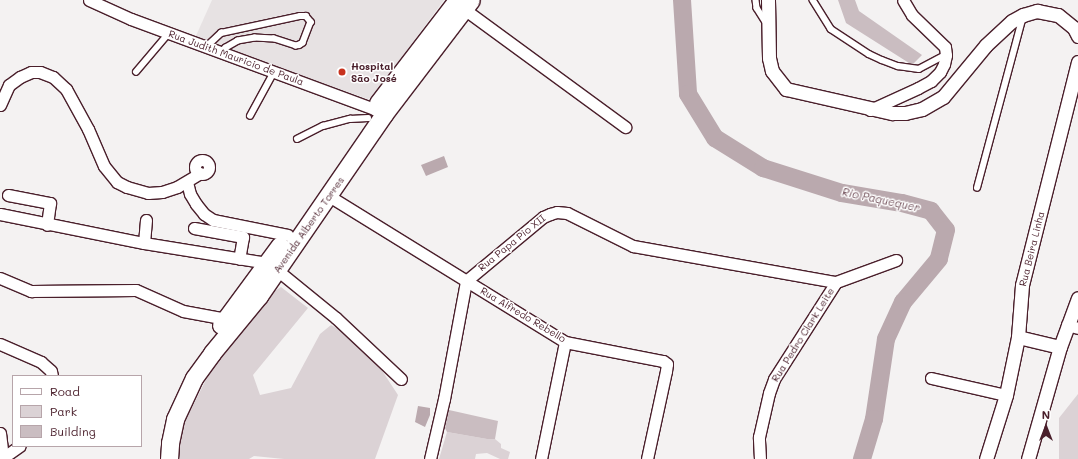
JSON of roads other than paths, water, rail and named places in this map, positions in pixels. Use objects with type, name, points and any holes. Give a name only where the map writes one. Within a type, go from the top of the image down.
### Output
[{"type":"main road","name":"Avenida Alberto Torres","points":[[169,459],[174,419],[194,378],[212,353],[259,296],[288,235],[375,114],[464,3]]},
{"type":"main road","name":"Avenida Alberto Torres","points":[[158,459],[159,438],[163,422],[178,386],[189,367],[226,319],[272,266],[329,196],[375,114]]},
{"type":"street","name":"Rua Judith Mauricio de Paula","points":[[89,0],[131,19],[274,72],[375,114]]},
{"type":"street","points":[[768,0],[767,24],[769,58],[772,71],[786,89],[870,110],[905,113],[922,109],[942,97],[986,45],[1012,21],[1023,15],[1037,11],[1058,15],[1074,28],[1078,36]]},
{"type":"street","points":[[870,110],[930,81],[940,72],[946,54],[945,47],[940,40],[912,15],[903,0]]},
{"type":"street","points":[[464,3],[625,127]]},
{"type":"street","name":"Rua Beira Linha","points":[[986,459],[1006,396],[1018,338],[1022,285],[1078,62]]},
{"type":"street","points":[[0,105],[10,85],[20,77],[31,72],[40,72],[53,77],[66,89],[78,109],[104,166],[117,182],[127,187],[148,193],[162,192],[187,182],[200,173]]},
{"type":"street","points":[[187,182],[190,194],[196,204],[204,214],[213,220],[288,235]]},
{"type":"street","points":[[8,195],[50,203],[47,225]]},
{"type":"street","name":"Rua Alfredo Rebello","points":[[329,196],[564,342],[663,361],[667,364],[648,459]]},
{"type":"street","name":"Rua Papa Pio XII","points":[[466,281],[543,217],[557,212],[567,212],[633,246],[836,282]]},
{"type":"street","points":[[0,214],[47,225],[272,266],[341,323],[401,379]]},
{"type":"street","points":[[144,243],[146,220]]},
{"type":"street","points":[[194,228],[243,238],[239,259]]},
{"type":"street","points":[[836,282],[896,260]]},
{"type":"street","points":[[0,278],[31,291],[136,290],[183,310],[226,319]]},
{"type":"street","points":[[430,459],[444,399],[466,281]]},
{"type":"street","name":"Rua Pedro Clark Leite","points":[[760,459],[760,437],[769,393],[774,379],[836,282]]},
{"type":"street","points":[[1028,459],[1060,347],[1073,327],[1078,298]]},
{"type":"street","points":[[1018,338],[1060,347]]},
{"type":"street","points":[[541,459],[564,342]]},
{"type":"street","points":[[0,344],[41,362],[51,371],[52,375]]},
{"type":"street","points":[[931,378],[1006,396]]},
{"type":"street","points":[[0,433],[3,458],[19,447]]},
{"type":"lane","points":[[756,0],[757,8],[767,24]]},
{"type":"lane","points":[[807,0],[817,7]]},
{"type":"lane","points":[[813,0],[831,29],[869,54],[898,66],[919,69],[946,54]]},
{"type":"lane","points":[[977,188],[1023,15]]},
{"type":"lane","points":[[206,47],[221,33],[300,16],[306,16],[311,22],[303,43],[300,45],[296,46],[274,39],[255,38],[238,42],[226,48],[222,53]]},
{"type":"lane","points":[[136,72],[169,33]]},
{"type":"lane","points":[[250,116],[274,72]]},
{"type":"lane","points":[[297,140],[312,130],[324,126],[375,114]]},
{"type":"waterway","name":"Rio Paquequer","points":[[682,0],[688,94],[715,138],[763,168],[842,193],[902,203],[931,211],[946,230],[939,259],[903,302],[886,339],[874,419],[862,459]]},
{"type":"place","name":"Hospital São José","points":[[342,72]]}]
